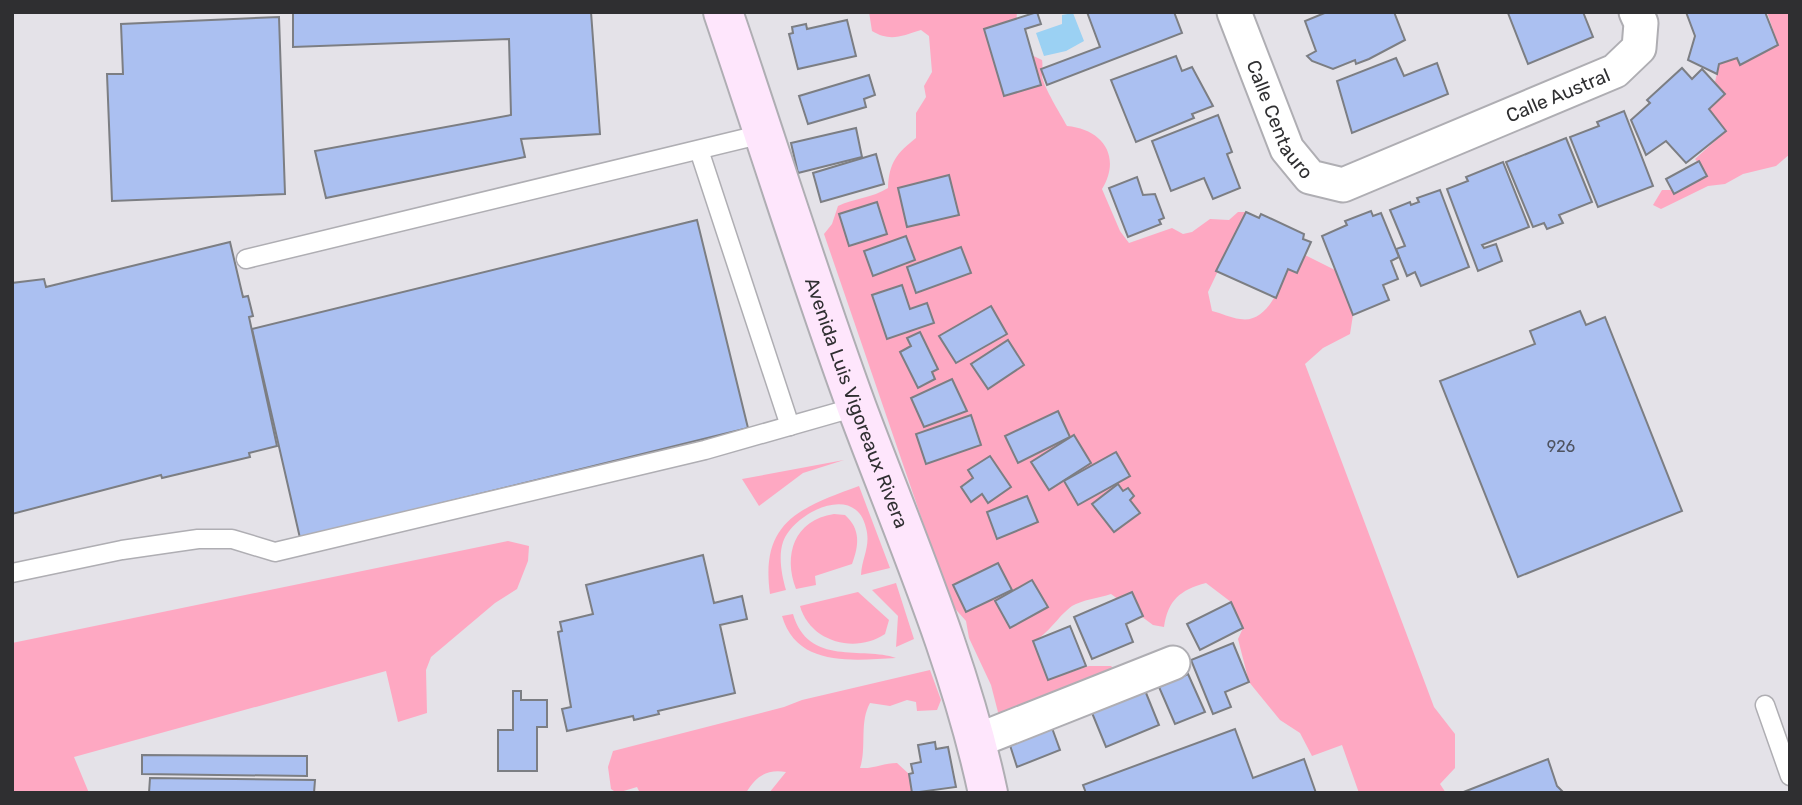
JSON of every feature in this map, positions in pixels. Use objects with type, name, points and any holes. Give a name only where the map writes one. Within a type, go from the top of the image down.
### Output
[{"type":"main road","name":"Avenida Luis Vigoreaux Rivera","points":[[723,12],[856,407],[949,656],[976,741],[988,793]]},
{"type":"street","name":"Calle Centauro","points":[[1234,12],[1287,149],[1310,177],[1343,184],[1437,147]]},
{"type":"street","name":"Calle Austral","points":[[1437,147],[1615,71],[1639,48],[1640,23],[1636,12]]},
{"type":"street","points":[[976,741],[1173,663]]},
{"type":"lane","points":[[246,259],[762,134]]},
{"type":"lane","points":[[699,150],[790,426]]},
{"type":"lane","points":[[12,573],[122,550],[198,540],[232,540],[275,552],[679,457],[856,407]]},
{"type":"lane","points":[[1765,705],[1790,776]]},
{"type":"shaded area","points":[[869,12],[1017,12],[1016,25],[1023,51],[1042,60],[1043,81],[1067,126],[1090,132],[1105,146],[1110,166],[1102,189],[1120,231],[1129,243],[1172,228],[1183,234],[1192,232],[1210,219],[1229,220],[1238,212],[1246,212],[1208,292],[1212,311],[1240,319],[1257,316],[1271,303],[1288,269],[1297,273],[1305,255],[1335,270],[1353,315],[1350,334],[1323,348],[1305,364],[1434,707],[1455,734],[1455,768],[1440,784],[1446,793],[1359,793],[1342,745],[1312,756],[1300,733],[1280,720],[1249,682],[1238,639],[1243,628],[1231,602],[1206,583],[1177,597],[1172,603],[1164,627],[1153,625],[1111,594],[1072,606],[1033,641],[1048,680],[1089,666],[1111,666],[1117,672],[999,716],[991,685],[969,638],[966,621],[943,595],[942,578],[824,234],[832,224],[838,206],[888,188],[895,159],[916,138],[916,113],[926,97],[924,86],[932,72],[929,36],[921,30],[896,37],[878,34],[872,31]]},
{"type":"shaded area","points":[[1767,12],[1790,12],[1790,154],[1776,166],[1743,174],[1725,184],[1708,186],[1661,209],[1653,205],[1662,190],[1674,190],[1706,173],[1695,159],[1726,131],[1709,109],[1725,94],[1715,82],[1719,64],[1737,58],[1740,64],[1778,45]]},
{"type":"shaded area","points":[[844,460],[803,473],[759,506],[742,479]]},
{"type":"shaded area","points":[[859,486],[890,568],[861,575],[867,540],[866,528],[860,514],[850,507],[838,504],[825,506],[811,512],[789,531],[781,554],[786,590],[770,594],[768,570],[771,550],[788,521],[818,502]]},
{"type":"shaded area","points":[[834,514],[845,515],[854,526],[857,544],[852,564],[815,576],[816,585],[796,589],[791,564],[795,541],[809,523]]},
{"type":"shaded area","points":[[508,541],[529,546],[528,561],[517,589],[495,603],[431,657],[426,670],[427,713],[398,722],[386,671],[74,757],[89,793],[12,793],[12,643]]},
{"type":"shaded area","points":[[896,583],[914,639],[896,647],[898,616],[872,590]]},
{"type":"shaded area","points":[[858,592],[889,620],[885,634],[873,640],[848,643],[823,636],[805,618],[800,606]]},
{"type":"shaded area","points":[[793,614],[800,631],[811,642],[823,648],[896,658],[845,659],[814,653],[800,645],[789,633],[782,616]]},
{"type":"shaded area","points":[[930,670],[941,700],[937,710],[917,711],[916,702],[907,700],[890,706],[870,703],[865,719],[860,768],[897,763],[909,774],[912,793],[769,793],[786,772],[779,771],[763,775],[746,793],[640,793],[637,787],[617,793],[611,789],[608,767],[613,751],[802,700]]},
{"type":"water","points":[[1073,13],[1084,41],[1066,51],[1044,56],[1036,33],[1062,24],[1062,15]]},
{"type":"building","points":[[591,12],[600,134],[521,139],[525,157],[326,198],[315,151],[511,115],[509,39],[293,47],[293,13]]},
{"type":"building","points":[[1037,12],[1041,24],[1025,29],[1041,85],[1004,96],[984,29]]},
{"type":"building","points":[[1087,12],[1174,12],[1182,33],[1047,85],[1041,69],[1100,47]]},
{"type":"building","points":[[1327,12],[1394,12],[1405,40],[1369,59],[1356,64],[1355,60],[1333,69],[1312,61],[1307,56],[1316,51],[1305,21]]},
{"type":"building","points":[[1583,12],[1593,37],[1528,64],[1508,13]]},
{"type":"building","points":[[1686,12],[1765,12],[1778,45],[1740,65],[1737,58],[1719,64],[1717,74],[1688,60],[1695,36]]},
{"type":"building","points":[[279,17],[285,194],[112,201],[107,74],[123,74],[121,24]]},
{"type":"building","points":[[847,20],[856,56],[798,69],[789,34],[793,33],[792,27],[806,24],[807,29]]},
{"type":"building","points":[[1176,56],[1182,71],[1192,67],[1213,106],[1192,114],[1194,118],[1136,142],[1111,80]]},
{"type":"building","points":[[1396,58],[1404,76],[1437,63],[1448,94],[1352,133],[1337,81]]},
{"type":"building","points":[[1682,68],[1692,79],[1702,69],[1725,94],[1709,109],[1726,131],[1686,163],[1666,141],[1646,155],[1631,120],[1650,103],[1647,100]]},
{"type":"building","points":[[869,75],[875,95],[864,99],[866,107],[808,124],[799,96]]},
{"type":"building","points":[[1624,111],[1653,186],[1598,207],[1570,137],[1599,126],[1597,122]]},
{"type":"building","points":[[1218,115],[1232,152],[1227,154],[1240,188],[1213,199],[1204,178],[1171,191],[1152,141]]},
{"type":"building","points":[[856,128],[862,157],[798,173],[791,143]]},
{"type":"building","points":[[1566,138],[1592,202],[1559,215],[1563,223],[1547,229],[1544,223],[1533,227],[1506,162]]},
{"type":"building","points":[[876,154],[884,184],[821,202],[813,173]]},
{"type":"building","points":[[1699,161],[1707,176],[1674,194],[1666,179]]},
{"type":"building","points":[[1503,162],[1529,227],[1482,245],[1484,248],[1496,244],[1502,261],[1478,271],[1447,189],[1468,181],[1466,177]]},
{"type":"building","points":[[949,175],[959,215],[907,227],[898,188]]},
{"type":"building","points":[[1137,177],[1143,195],[1155,194],[1164,218],[1159,220],[1161,224],[1128,237],[1109,188]]},
{"type":"building","points":[[1440,190],[1469,267],[1421,286],[1415,272],[1407,276],[1396,249],[1405,246],[1390,210],[1410,202],[1411,205],[1419,202],[1417,198]]},
{"type":"building","points":[[877,202],[887,234],[849,246],[839,214]]},
{"type":"building","points":[[1371,211],[1373,216],[1381,213],[1399,257],[1391,261],[1398,279],[1383,285],[1389,300],[1353,315],[1322,236],[1347,225],[1345,221]]},
{"type":"building","points":[[1246,212],[1259,218],[1261,214],[1304,234],[1303,239],[1311,242],[1297,273],[1288,269],[1276,298],[1216,271]]},
{"type":"building","points":[[697,220],[748,428],[300,538],[252,329]]},
{"type":"building","points":[[906,236],[915,260],[873,276],[864,251]]},
{"type":"building","points":[[230,242],[243,297],[248,296],[253,316],[249,317],[277,446],[249,453],[250,457],[162,478],[161,475],[12,514],[12,283],[44,279],[46,287]]},
{"type":"building","points":[[961,247],[971,273],[916,293],[907,267]]},
{"type":"building","points":[[902,285],[910,309],[927,303],[934,323],[887,339],[872,295]]},
{"type":"building","points":[[991,306],[1007,334],[956,363],[939,336]]},
{"type":"building","points":[[1580,311],[1586,325],[1605,317],[1682,511],[1518,577],[1440,381],[1535,344],[1530,331]]},
{"type":"building","points":[[920,332],[938,369],[932,372],[935,379],[918,388],[900,352],[911,346],[907,338]]},
{"type":"building","points":[[1008,340],[1024,365],[988,389],[971,364]]},
{"type":"building","points":[[952,379],[967,411],[924,427],[911,398]]},
{"type":"building","points":[[1058,411],[1070,437],[1018,463],[1005,436]]},
{"type":"building","points":[[971,415],[981,445],[926,464],[916,434]]},
{"type":"building","points":[[1074,435],[1091,463],[1049,490],[1031,462]]},
{"type":"building","points":[[1116,452],[1130,476],[1078,505],[1064,481]]},
{"type":"building","points":[[990,456],[1011,487],[988,503],[982,494],[971,502],[961,487],[973,478],[968,470]]},
{"type":"building","points":[[1118,484],[1123,491],[1128,488],[1134,496],[1130,500],[1140,513],[1114,532],[1092,504]]},
{"type":"building","points":[[1027,496],[1038,522],[997,539],[987,512]]},
{"type":"building","points":[[703,555],[714,603],[742,596],[747,619],[720,625],[735,693],[658,711],[659,714],[634,720],[633,716],[567,731],[562,709],[571,707],[558,632],[562,631],[560,622],[593,614],[586,585]]},
{"type":"building","points":[[998,563],[1012,590],[966,612],[953,585]]},
{"type":"building","points":[[1032,580],[1048,607],[1010,628],[995,601]]},
{"type":"building","points":[[1132,592],[1143,616],[1126,624],[1133,642],[1092,659],[1074,617]]},
{"type":"building","points":[[1231,602],[1243,628],[1200,650],[1187,624]]},
{"type":"building","points":[[1070,626],[1086,666],[1048,680],[1033,641]]},
{"type":"building","points":[[1233,643],[1249,682],[1225,692],[1231,707],[1213,714],[1191,660]]},
{"type":"building","points":[[1188,674],[1205,712],[1175,724],[1159,687]]},
{"type":"building","points":[[1144,688],[1159,725],[1106,747],[1090,708]]},
{"type":"building","points":[[513,691],[521,691],[521,700],[547,700],[547,727],[537,727],[537,771],[498,771],[498,730],[513,730]]},
{"type":"building","points":[[1052,728],[1060,750],[1017,767],[1008,739]]},
{"type":"building","points":[[1235,729],[1253,778],[1304,759],[1316,793],[1086,793],[1083,785]]},
{"type":"building","points":[[935,742],[936,749],[948,747],[956,787],[912,793],[909,774],[913,773],[911,764],[921,762],[918,745]]},
{"type":"building","points":[[142,755],[307,756],[307,776],[142,774]]},
{"type":"building","points":[[1548,759],[1557,786],[1564,793],[1461,793]]},
{"type":"building","points":[[150,778],[315,780],[314,793],[149,793]]}]
